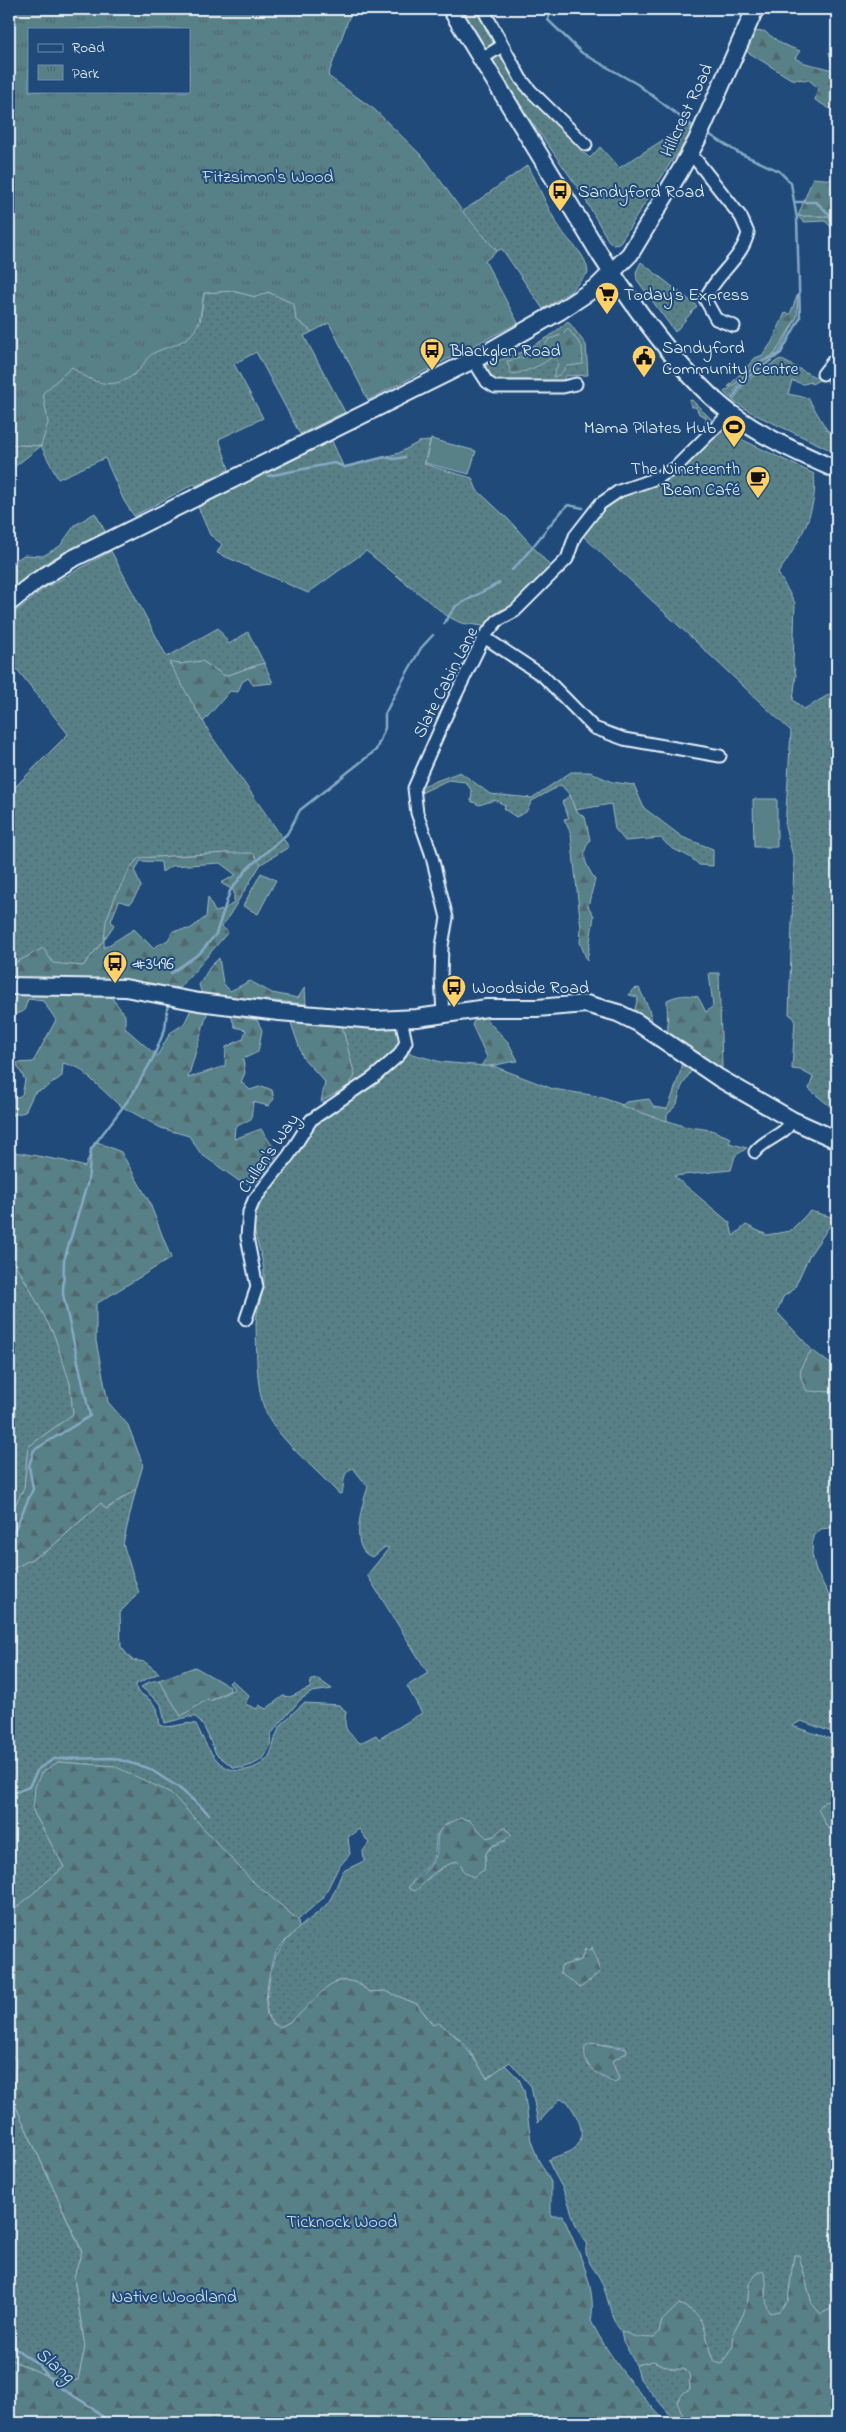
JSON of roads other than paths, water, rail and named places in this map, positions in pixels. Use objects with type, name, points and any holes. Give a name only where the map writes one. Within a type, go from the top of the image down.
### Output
[{"type":"street","points":[[450,9],[612,273],[673,354],[730,413],[762,433],[837,470]]},
{"type":"street","points":[[484,9],[502,46],[530,91],[586,145]]},
{"type":"street","name":"Hillcrest Road","points":[[612,273],[626,259],[640,240],[689,156],[755,9]]},
{"type":"street","points":[[481,59],[502,46]]},
{"type":"street","points":[[689,156],[697,161],[741,217],[748,233],[744,246],[711,285],[706,299],[716,319],[734,326]]},
{"type":"street","points":[[9,603],[56,569],[116,536],[472,360],[560,311],[598,286],[612,273]]},
{"type":"street","points":[[824,374],[836,359]]},
{"type":"street","points":[[472,360],[487,382],[495,387],[563,387],[576,384]]},
{"type":"street","name":"Slate Cabin Lane","points":[[443,1014],[441,970],[447,918],[431,853],[417,813],[414,788],[484,637],[497,621],[515,611],[567,559],[575,536],[600,504],[619,491],[657,478],[675,468],[730,413]]},
{"type":"street","points":[[484,637],[544,676],[594,728],[624,738],[720,756]]},
{"type":"street","points":[[9,986],[125,988],[199,1002],[279,1012],[375,1020],[401,1020],[487,1008],[537,1008],[586,1004],[611,1011],[638,1023],[718,1078],[792,1120],[837,1140]]},
{"type":"street","name":"Cullen's Way","points":[[246,1320],[257,1287],[247,1237],[248,1212],[254,1200],[289,1155],[311,1120],[374,1077],[399,1056],[406,1042],[401,1020]]},
{"type":"street","points":[[755,1152],[761,1143],[788,1129],[792,1120]]},
{"type":"waterway","points":[[551,9],[548,20],[582,53],[637,84],[695,128]]},
{"type":"waterway","points":[[707,133],[737,152],[779,171],[791,183],[797,219],[800,318],[781,353],[745,379],[732,399]]},
{"type":"waterway","points":[[794,202],[816,202],[837,221]]},
{"type":"waterway","points":[[268,476],[334,463],[345,467],[385,457],[394,459],[405,457]]},
{"type":"waterway","points":[[512,570],[568,505],[583,508]]},
{"type":"waterway","points":[[444,623],[456,606],[499,583]]},
{"type":"waterway","points":[[171,973],[200,953],[216,934],[230,891],[248,868],[287,834],[300,810],[376,750],[385,728],[385,714],[421,648],[433,635]]},
{"type":"waterway","points":[[9,1542],[33,1489],[29,1466],[34,1450],[90,1416],[63,1294],[64,1260],[88,1181],[91,1149],[132,1095],[153,1058],[165,1029],[168,1002]]},
{"type":"waterway","points":[[9,1788],[16,1792],[29,1787],[38,1769],[54,1759],[113,1758],[148,1768],[178,1787],[209,1814]]},
{"type":"waterway","name":"Slang","points":[[9,2344],[39,2365],[53,2383],[93,2408],[110,2423]]},
{"type":"place","name":"Sandyford Road","points":[[560,212]]},
{"type":"place","name":"Today's Express","points":[[607,315]]},
{"type":"place","name":"Blackglen Road","points":[[432,371]]},
{"type":"place","name":"Sandyford Community Centre","points":[[644,378]]},
{"type":"place","name":"Mama Pilates Hub","points":[[734,448]]},
{"type":"place","name":"The Nineteenth Bean Café","points":[[758,499]]},
{"type":"place","name":"#3496","points":[[115,984]]},
{"type":"place","name":"Woodside Road","points":[[454,1008]]},
{"type":"park label","name":"Fitzsimon's Wood","points":[[268,176]]},
{"type":"park label","name":"Ticknock Wood","points":[[342,2221]]},
{"type":"park label","name":"Native Woodland","points":[[174,2296]]}]
